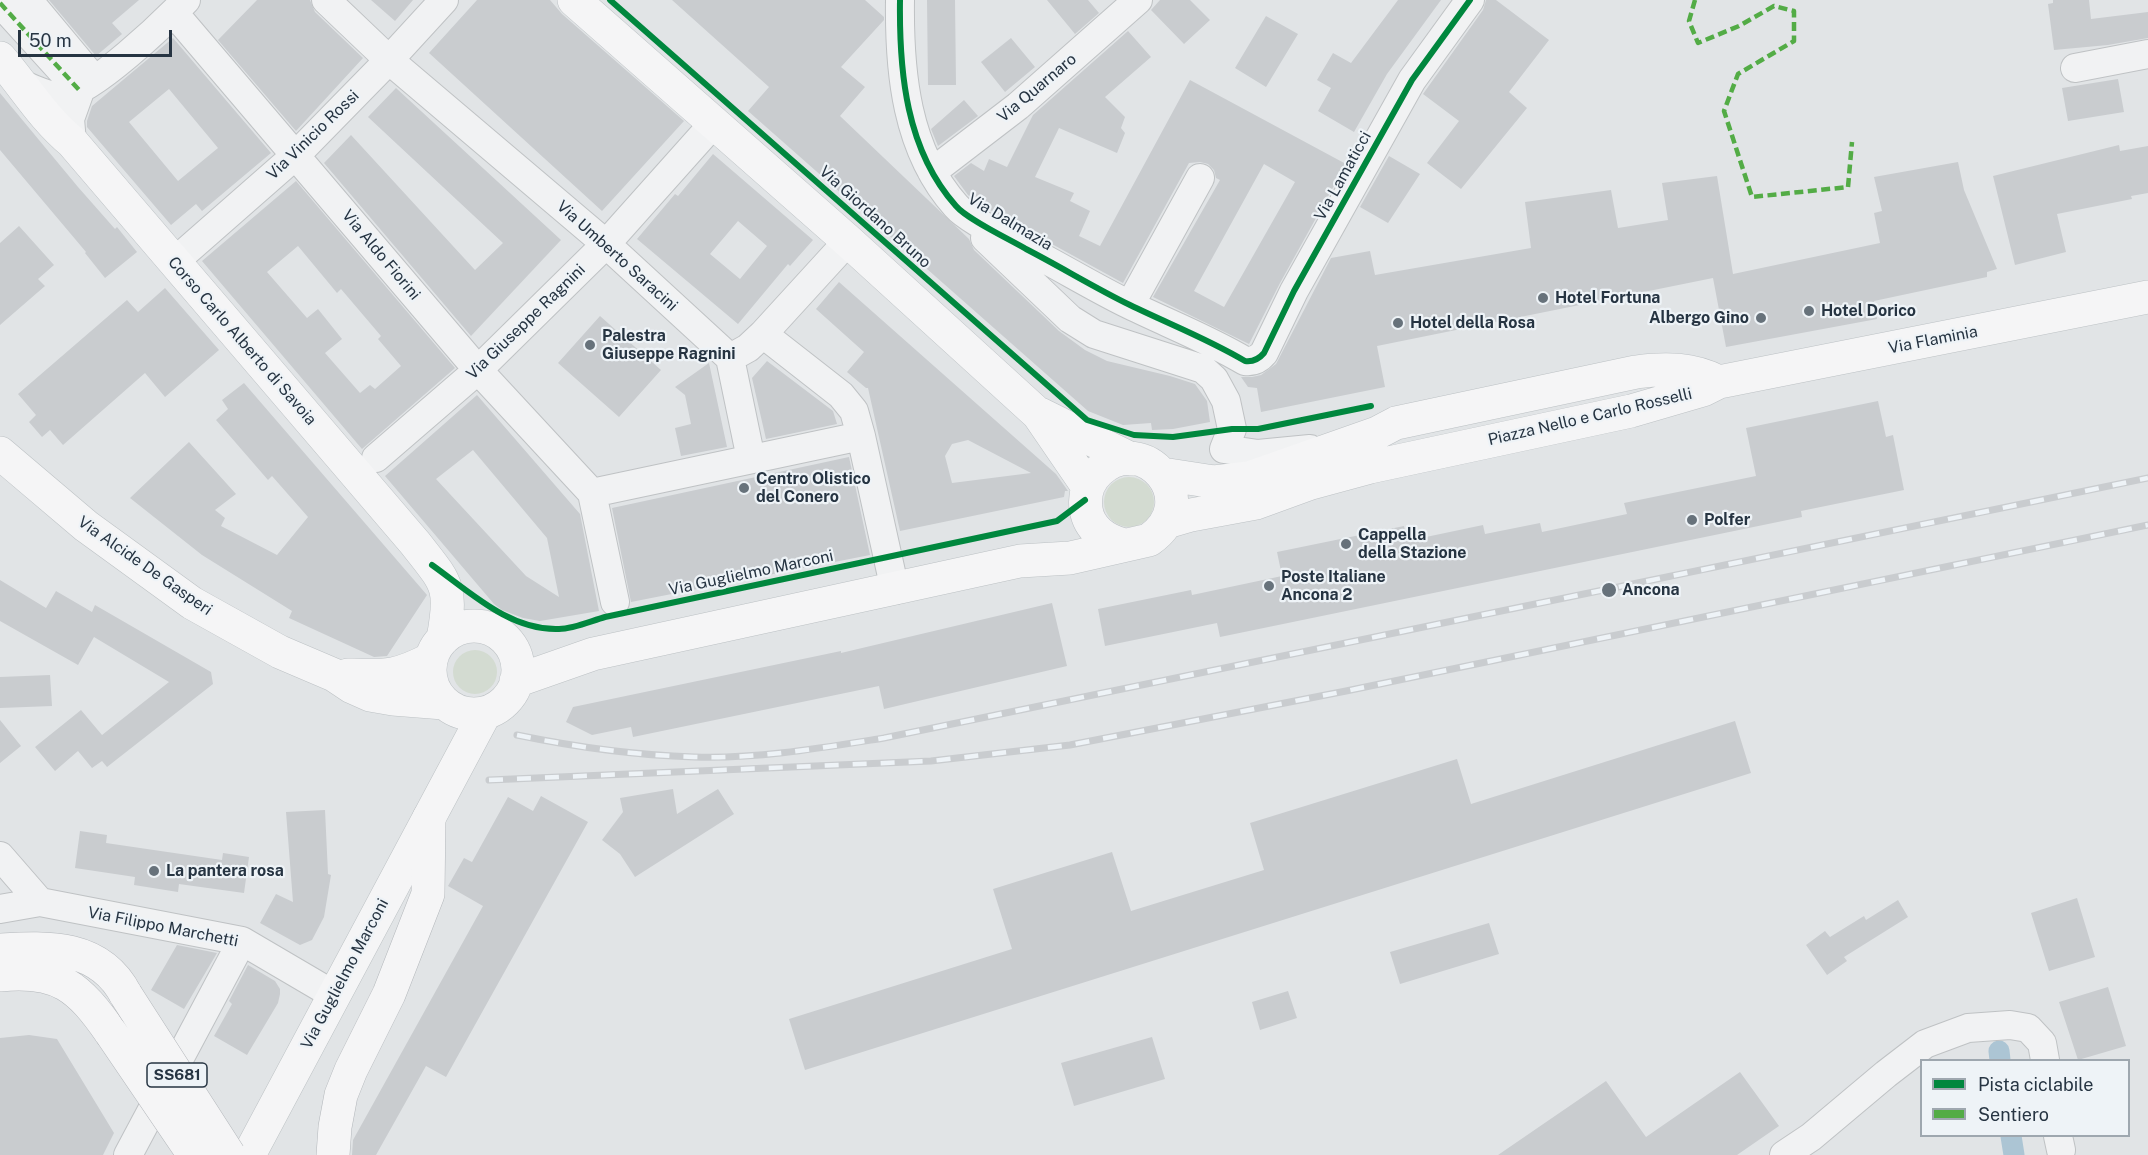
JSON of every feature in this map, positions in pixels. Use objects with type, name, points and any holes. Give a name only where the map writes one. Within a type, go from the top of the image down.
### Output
[{"type":"main road","points":[[574,0],[848,241],[1038,414],[1131,459]]},
{"type":"main road","name":"Corso Carlo Alberto di Savoia","points":[[0,58],[24,85],[42,114],[72,142],[443,579],[448,600],[437,649]]},
{"type":"main road","name":"Via Flaminia","points":[[1719,382],[2148,297]]},
{"type":"main road","name":"Piazza Nello e Carlo Rosselli","points":[[1336,447],[1377,433],[1396,423],[1652,370],[1674,369],[1698,372],[1719,382]]},
{"type":"main road","name":"Piazza Nello e Carlo Rosselli","points":[[1167,522],[1191,515],[1256,503],[1311,483],[1383,464],[1631,411],[1703,390],[1719,382]]},
{"type":"main road","points":[[1038,414],[1087,500],[1092,525],[1111,541],[1124,545]]},
{"type":"main road","points":[[1162,474],[1230,482],[1269,472],[1336,447]]},
{"type":"main road","name":"Via Alcide De Gasperi","points":[[0,453],[86,526],[192,603],[280,652],[334,675],[352,687],[393,699],[447,705]]},
{"type":"main road","points":[[516,681],[593,654],[1020,561],[1070,558],[1137,544],[1160,533],[1167,522],[1172,510],[1169,485],[1152,465],[1140,460],[1115,460],[1094,476],[1087,500],[1063,536],[1020,561]]},
{"type":"main road","points":[[480,627],[496,633],[510,645],[517,662],[516,681],[504,702],[485,713],[466,714],[447,705],[438,696],[430,678],[437,649],[452,632],[462,628],[480,627]]},
{"type":"main road","points":[[510,645],[531,650],[593,654]]},
{"type":"main road","name":"Via Alcide De Gasperi","points":[[334,675],[387,676],[403,672],[437,649]]},
{"type":"main road","name":"Via Guglielmo Marconi","points":[[435,806],[447,747],[447,705]]},
{"type":"main road","name":"Via Guglielmo Marconi","points":[[249,1155],[485,713]]},
{"type":"main road","points":[[333,1155],[341,1095],[389,994],[428,894],[435,806]]},
{"type":"main road","name":"SS681","points":[[0,950],[33,948],[71,952],[94,960],[113,974],[229,1155]]},
{"type":"main road","name":"SS681","points":[[0,975],[18,973],[49,977],[81,994],[101,1018],[194,1155]]},
{"type":"street","points":[[28,0],[87,85]]},
{"type":"street","name":"Via Umberto Saracini","points":[[326,0],[389,60],[606,244],[730,358]]},
{"type":"street","name":"Via Vinicio Rossi","points":[[174,262],[296,155],[444,0]]},
{"type":"street","name":"Via Quarnaro","points":[[932,172],[1018,105],[1138,0]]},
{"type":"street","name":"Via Lamaticci","points":[[1245,362],[1252,362],[1264,353],[1294,291],[1407,90],[1470,0]]},
{"type":"street","points":[[0,3],[87,85]]},
{"type":"street","name":"Via Dalmazia","points":[[894,6],[912,123],[932,172],[957,208],[983,236],[1070,319],[1094,334],[1203,369],[1214,379],[1226,402],[1232,429],[1224,449],[1258,454],[1336,447]]},
{"type":"street","points":[[24,85],[61,97],[87,85],[129,54],[180,7]]},
{"type":"street","name":"Via Aldo Fiorini","points":[[180,7],[296,155],[478,370],[592,493]]},
{"type":"street","points":[[2075,68],[2148,54]]},
{"type":"street","points":[[72,142],[70,119],[87,85]]},
{"type":"street","name":"Via Giuseppe Ragnini","points":[[376,458],[478,370],[606,244],[714,123]]},
{"type":"street","points":[[1130,305],[1200,178]]},
{"type":"street","name":"Via Dalmazia","points":[[957,208],[987,228],[1130,305],[1186,330],[1245,362]]},
{"type":"street","points":[[751,459],[730,358],[748,348],[763,334],[848,241]]},
{"type":"street","points":[[763,334],[841,394],[854,411],[895,590]]},
{"type":"street","points":[[615,602],[592,493],[861,436]]},
{"type":"street","points":[[2,862],[40,902]]},
{"type":"street","points":[[0,909],[40,902]]},
{"type":"street","name":"Via Filippo Marchetti","points":[[40,902],[242,941],[334,995]]},
{"type":"street","points":[[128,1155],[242,941]]},
{"type":"street","points":[[1784,1155],[1811,1137],[1925,1044],[1968,1028],[2010,1025],[2028,1028],[2042,1043],[2045,1059]]},
{"type":"shaded area","points":[[1124,477],[1134,477],[1147,484],[1154,497],[1154,507],[1147,520],[1134,527],[1124,527],[1115,523],[1108,516],[1104,507],[1104,497],[1108,488],[1115,481]]},
{"type":"shaded area","points":[[475,650],[490,657],[497,672],[490,687],[475,694],[460,687],[453,672],[460,657]]},
{"type":"building","points":[[49,0],[139,0],[112,23],[122,34],[96,56]]},
{"type":"building","points":[[257,0],[310,0],[315,12],[363,58],[296,131],[218,40]]},
{"type":"building","points":[[371,0],[413,0],[395,21]]},
{"type":"building","points":[[477,0],[550,0],[562,14],[684,121],[602,211],[429,53]]},
{"type":"building","points":[[672,0],[865,0],[884,17],[884,20],[841,67],[865,87],[840,116],[969,239],[974,250],[1059,331],[1085,350],[1107,361],[1195,384],[1207,401],[1210,422],[1173,429],[1152,430],[1151,423],[1123,425],[1088,411],[748,111],[769,87]]},
{"type":"building","points":[[927,0],[955,0],[956,85],[928,85]]},
{"type":"building","points":[[1047,0],[1088,0],[1099,13],[1075,34]]},
{"type":"building","points":[[1160,0],[1190,0],[1210,20],[1184,44],[1151,10]]},
{"type":"building","points":[[1398,0],[1441,0],[1387,74],[1354,132],[1318,111],[1331,88],[1317,80],[1333,53],[1351,63]]},
{"type":"building","points":[[1486,0],[1496,0],[1549,40],[1509,92],[1527,108],[1461,189],[1427,163],[1459,121],[1423,94],[1483,10]]},
{"type":"building","points":[[2053,0],[2089,0],[2091,19],[2148,12],[2148,38],[2108,45],[2054,50],[2048,4],[2053,3]]},
{"type":"building","points":[[1266,16],[1298,34],[1266,87],[1235,68]]},
{"type":"building","points":[[1128,31],[1151,57],[1105,97],[1125,117],[1121,128],[1125,133],[1117,153],[1059,128],[1035,177],[1074,193],[1070,201],[1090,211],[1079,236],[1100,246],[1190,80],[1346,164],[1249,344],[1153,297],[1220,180],[1216,178],[1214,170],[1208,164],[1189,163],[1123,283],[979,204],[968,195],[954,176],[971,163],[984,171],[989,159],[1007,167],[1033,115]],"holes":[[[1264,164],[1295,182],[1224,307],[1194,291]]]},
{"type":"building","points":[[173,38],[271,153],[202,211],[196,204],[171,225],[87,127],[92,106]],"holes":[[[169,89],[218,148],[178,181],[129,122]]]},
{"type":"building","points":[[1011,38],[1035,67],[1005,92],[981,62]]},
{"type":"building","points":[[2118,79],[2124,112],[2068,121],[2062,88]]},
{"type":"building","points":[[396,88],[561,240],[471,336],[324,163],[351,135],[475,270],[503,243],[368,117]]},
{"type":"building","points":[[0,93],[78,187],[115,229],[117,227],[137,252],[105,278],[0,150]]},
{"type":"building","points":[[964,100],[978,116],[938,146],[931,129]]},
{"type":"building","points":[[2119,145],[2120,151],[2148,146],[2148,193],[2131,196],[2132,199],[2057,214],[2066,252],[2015,265],[1993,176]]},
{"type":"building","points":[[713,154],[813,240],[790,266],[788,264],[738,324],[637,239],[675,194],[678,196]],"holes":[[[738,221],[767,246],[740,279],[710,254]]]},
{"type":"building","points":[[1389,156],[1420,174],[1388,223],[1360,207]]},
{"type":"building","points":[[1958,162],[1964,190],[1997,269],[1987,272],[1987,277],[1874,301],[1877,319],[1726,347],[1713,278],[1377,346],[1385,387],[1261,412],[1257,388],[1248,387],[1241,377],[1261,375],[1276,364],[1331,258],[1370,251],[1375,275],[1531,248],[1525,202],[1611,190],[1618,228],[1668,220],[1662,183],[1717,176],[1733,274],[1880,243],[1874,213],[1882,211],[1874,177]]},
{"type":"building","points":[[296,181],[455,368],[362,449],[202,261]],"holes":[[[298,246],[337,293],[341,289],[381,336],[378,339],[401,366],[375,389],[370,385],[360,393],[325,353],[342,339],[318,309],[307,318],[267,272]]]},
{"type":"building","points":[[19,226],[54,265],[38,279],[45,286],[0,325],[0,243]]},
{"type":"building","points":[[839,282],[1056,474],[1068,491],[1065,491],[1064,497],[900,531],[868,388],[847,372],[864,352],[816,309]],"holes":[[[968,440],[1031,473],[952,483],[945,456],[952,444]]]},
{"type":"building","points":[[165,288],[219,350],[165,397],[145,373],[63,445],[50,430],[42,437],[29,422],[36,415],[18,394],[127,300],[138,312]]},
{"type":"building","points":[[600,316],[661,370],[619,417],[558,363]]},
{"type":"building","points":[[767,361],[833,411],[837,424],[766,439],[752,378]]},
{"type":"building","points":[[709,363],[727,447],[681,456],[675,428],[691,424],[685,395],[675,387]]},
{"type":"building","points":[[244,383],[427,595],[387,656],[374,657],[289,618],[292,611],[202,555],[130,498],[189,442],[236,494],[215,510],[225,518],[221,526],[277,555],[308,517],[272,476],[268,480],[216,420],[228,409],[222,400]]},
{"type":"building","points":[[477,395],[580,514],[599,611],[540,621],[523,618],[502,610],[494,604],[385,476]],"holes":[[[473,450],[547,538],[559,597],[526,576],[436,479]]]},
{"type":"building","points":[[1878,401],[1886,437],[1893,435],[1904,490],[1801,511],[1802,517],[1220,637],[1217,623],[1105,646],[1098,609],[1191,590],[1192,595],[1282,576],[1277,552],[1404,526],[1407,541],[1483,525],[1485,534],[1540,523],[1542,532],[1627,514],[1624,503],[1756,476],[1746,428]]},
{"type":"building","points":[[849,457],[870,555],[631,602],[612,508]]},
{"type":"building","points":[[0,580],[46,608],[56,591],[92,612],[95,605],[211,672],[213,684],[107,767],[102,761],[92,768],[78,751],[55,771],[35,747],[81,710],[102,735],[169,682],[94,637],[78,665],[0,621]]},
{"type":"building","points":[[1052,603],[1067,666],[884,709],[879,686],[633,737],[631,727],[592,735],[566,722],[573,707],[841,651],[841,653]]},
{"type":"building","points":[[50,675],[52,706],[0,708],[0,677]]},
{"type":"building","points":[[0,720],[21,746],[0,763]]},
{"type":"building","points":[[1735,721],[1751,773],[805,1070],[789,1019],[1012,949],[993,889],[1112,852],[1131,911],[1264,870],[1250,823],[1457,759],[1471,804]]},
{"type":"building","points":[[673,789],[677,814],[718,789],[734,814],[635,877],[620,854],[602,840],[623,812],[620,798]]},
{"type":"building","points":[[541,796],[588,822],[446,1077],[426,1066],[376,1155],[352,1155],[353,1140],[483,906],[448,886],[464,858],[472,862],[508,797],[533,811]]},
{"type":"building","points":[[325,810],[328,874],[331,875],[324,917],[312,940],[300,945],[260,923],[276,894],[293,902],[286,812]]},
{"type":"building","points":[[80,831],[107,835],[106,843],[222,860],[223,853],[249,857],[244,893],[179,884],[178,892],[134,885],[135,877],[75,868]]},
{"type":"building","points":[[2077,898],[2095,957],[2049,971],[2031,913]]},
{"type":"building","points":[[1898,900],[1908,917],[1844,957],[1847,961],[1827,975],[1806,945],[1825,931],[1830,937],[1864,916],[1866,920]]},
{"type":"building","points":[[1489,923],[1499,954],[1400,984],[1390,952]]},
{"type":"building","points":[[177,945],[217,953],[184,1009],[151,990]]},
{"type":"building","points":[[248,965],[275,981],[280,994],[278,1003],[247,1055],[214,1036],[232,1004],[229,1001]]},
{"type":"building","points":[[2108,987],[2126,1046],[2078,1059],[2059,1002]]},
{"type":"building","points":[[1288,991],[1297,1018],[1260,1030],[1252,1002]]},
{"type":"building","points":[[29,1035],[57,1039],[114,1133],[103,1155],[0,1155],[0,1038]]},
{"type":"building","points":[[1152,1037],[1165,1079],[1074,1106],[1061,1063]]},
{"type":"building","points":[[1740,1072],[1779,1126],[1737,1155],[1498,1155],[1606,1081],[1646,1137]]},
{"type":"waterway","points":[[1999,1051],[2000,1059]]},
{"type":"waterway","points":[[2011,1137],[2014,1155]]},
{"type":"railway","points":[[517,735],[605,750],[694,757],[766,755],[860,742],[2148,478]]},
{"type":"railway","points":[[489,780],[931,761],[1070,745],[1346,691],[2148,525]]},
{"type":"marked path","points":[[1695,0],[1689,21],[1698,43],[1739,26],[1774,6],[1794,11],[1794,41],[1738,74],[1724,111],[1752,197],[1848,187],[1852,142]]},
{"type":"marked path","points":[[0,3],[80,91]]},
{"type":"cycle path","name":"Via Giordano Bruno","points":[[610,0],[1087,420],[1134,435],[1173,437],[1232,429],[1258,429],[1371,406]]},
{"type":"cycle path","points":[[900,0],[904,82],[916,135],[939,184],[956,206],[979,223],[1104,292],[1245,361],[1256,360],[1264,353],[1294,291],[1412,80],[1470,0]]},
{"type":"cycle path","points":[[432,565],[476,598],[507,617],[541,628],[565,629],[605,617],[1057,521],[1085,500]]},
{"type":"place","name":"Hotel Fortuna","points":[[1543,298]]},
{"type":"place","name":"Hotel Dorico","points":[[1809,311]]},
{"type":"place","name":"Albergo Gino","points":[[1761,318]]},
{"type":"place","name":"Hotel della Rosa","points":[[1398,323]]},
{"type":"place","name":"Palestra Giuseppe Ragnini","points":[[590,345]]},
{"type":"place","name":"Centro Olistico del Conero","points":[[744,488]]},
{"type":"place","name":"Polfer","points":[[1692,520]]},
{"type":"place","name":"Cappella della Stazione","points":[[1346,544]]},
{"type":"place","name":"Poste Italiane Ancona 2","points":[[1269,586]]},
{"type":"place","name":"Ancona","points":[[1609,590]]},
{"type":"place","name":"La pantera rosa","points":[[154,871]]}]
